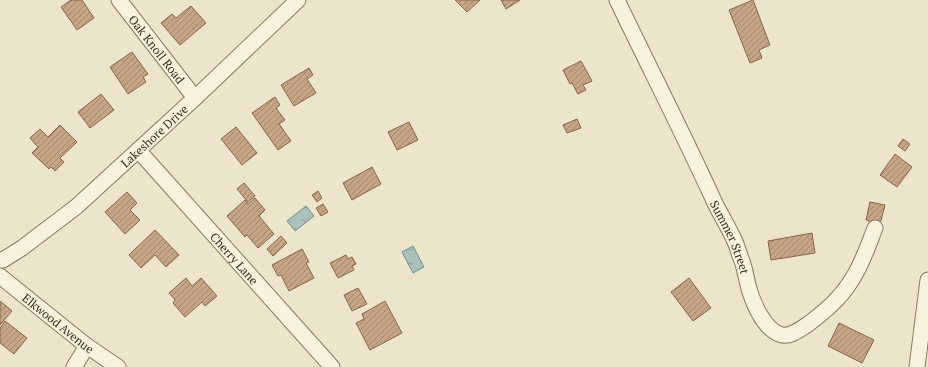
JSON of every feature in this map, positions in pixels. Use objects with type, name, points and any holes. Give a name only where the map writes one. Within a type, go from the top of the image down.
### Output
[{"type":"street","name":"Oak Knoll Road","points":[[119,0],[195,98]]},
{"type":"street","name":"Lakeshore Drive","points":[[0,260],[3,260],[22,248],[76,207],[195,98],[298,0]]},
{"type":"street","name":"Summer Street","points":[[617,0],[735,242],[743,262],[748,286],[760,315],[766,324],[773,330],[786,336],[796,332],[831,306],[852,280],[875,228]]},
{"type":"street","name":"Cherry Lane","points":[[138,150],[332,367]]},
{"type":"street","name":"Elkwood Avenue","points":[[0,276],[87,346],[118,367]]},
{"type":"street","points":[[917,367],[928,280]]},
{"type":"street","points":[[74,367],[87,346]]},
{"type":"water","points":[[306,206],[314,216],[295,231],[287,221]]},
{"type":"water","points":[[413,246],[424,267],[413,273],[402,252]]},
{"type":"building","points":[[71,0],[82,0],[94,18],[77,30],[61,7]]},
{"type":"building","points":[[455,0],[480,0],[467,12]]},
{"type":"building","points":[[501,0],[520,0],[506,9]]},
{"type":"building","points":[[753,0],[770,45],[759,50],[762,58],[750,63],[729,10]]},
{"type":"building","points":[[191,6],[206,23],[180,45],[161,23],[172,14],[176,18]]},
{"type":"building","points":[[132,52],[148,74],[143,77],[146,82],[128,94],[110,67]]},
{"type":"building","points":[[581,61],[592,81],[583,85],[586,90],[578,94],[572,83],[570,84],[563,70]]},
{"type":"building","points":[[309,68],[313,75],[307,79],[316,93],[294,106],[281,85]]},
{"type":"building","points":[[101,94],[114,110],[90,128],[78,112]]},
{"type":"building","points":[[275,97],[280,105],[276,108],[285,120],[279,124],[291,141],[278,150],[252,113]]},
{"type":"building","points":[[577,119],[581,128],[567,133],[563,125]]},
{"type":"building","points":[[409,122],[418,140],[397,150],[388,132]]},
{"type":"building","points":[[60,125],[77,142],[60,158],[64,162],[55,171],[51,167],[49,169],[32,153],[38,147],[30,138],[40,129],[48,137]]},
{"type":"building","points":[[236,127],[257,153],[242,165],[221,139]]},
{"type":"building","points":[[903,139],[910,144],[905,151],[898,146]]},
{"type":"building","points":[[895,154],[912,167],[897,187],[880,175]]},
{"type":"building","points":[[372,167],[381,184],[352,200],[343,183]]},
{"type":"building","points":[[244,183],[255,196],[248,202],[237,189]]},
{"type":"building","points":[[318,191],[322,198],[317,202],[312,195]]},
{"type":"building","points":[[127,192],[137,203],[130,210],[140,220],[125,234],[105,212]]},
{"type":"building","points":[[255,198],[265,210],[259,216],[274,234],[258,248],[247,235],[245,237],[227,216],[245,200],[248,204]]},
{"type":"building","points":[[870,202],[885,205],[880,224],[866,220]]},
{"type":"building","points":[[323,204],[328,212],[321,216],[316,208]]},
{"type":"building","points":[[155,230],[179,255],[166,267],[155,255],[141,268],[129,255]]},
{"type":"building","points":[[812,233],[815,253],[771,260],[768,241]]},
{"type":"building","points":[[281,236],[287,243],[273,256],[267,249]]},
{"type":"building","points":[[302,249],[309,262],[306,263],[314,278],[289,291],[281,275],[278,276],[272,265]]},
{"type":"building","points":[[346,255],[348,259],[352,257],[356,264],[352,266],[354,270],[338,278],[330,263]]},
{"type":"building","points":[[186,278],[192,286],[201,278],[217,296],[205,306],[202,302],[185,317],[173,303],[175,300],[169,293]]},
{"type":"building","points":[[689,278],[711,308],[693,321],[671,292]]},
{"type":"building","points":[[358,288],[367,304],[352,311],[344,295]]},
{"type":"building","points":[[0,301],[12,311],[0,325]]},
{"type":"building","points":[[385,301],[402,333],[370,350],[356,323],[364,319],[362,314]]},
{"type":"building","points":[[5,321],[27,338],[14,354],[0,343],[0,328]]},
{"type":"building","points":[[839,323],[874,340],[862,363],[828,346]]}]
